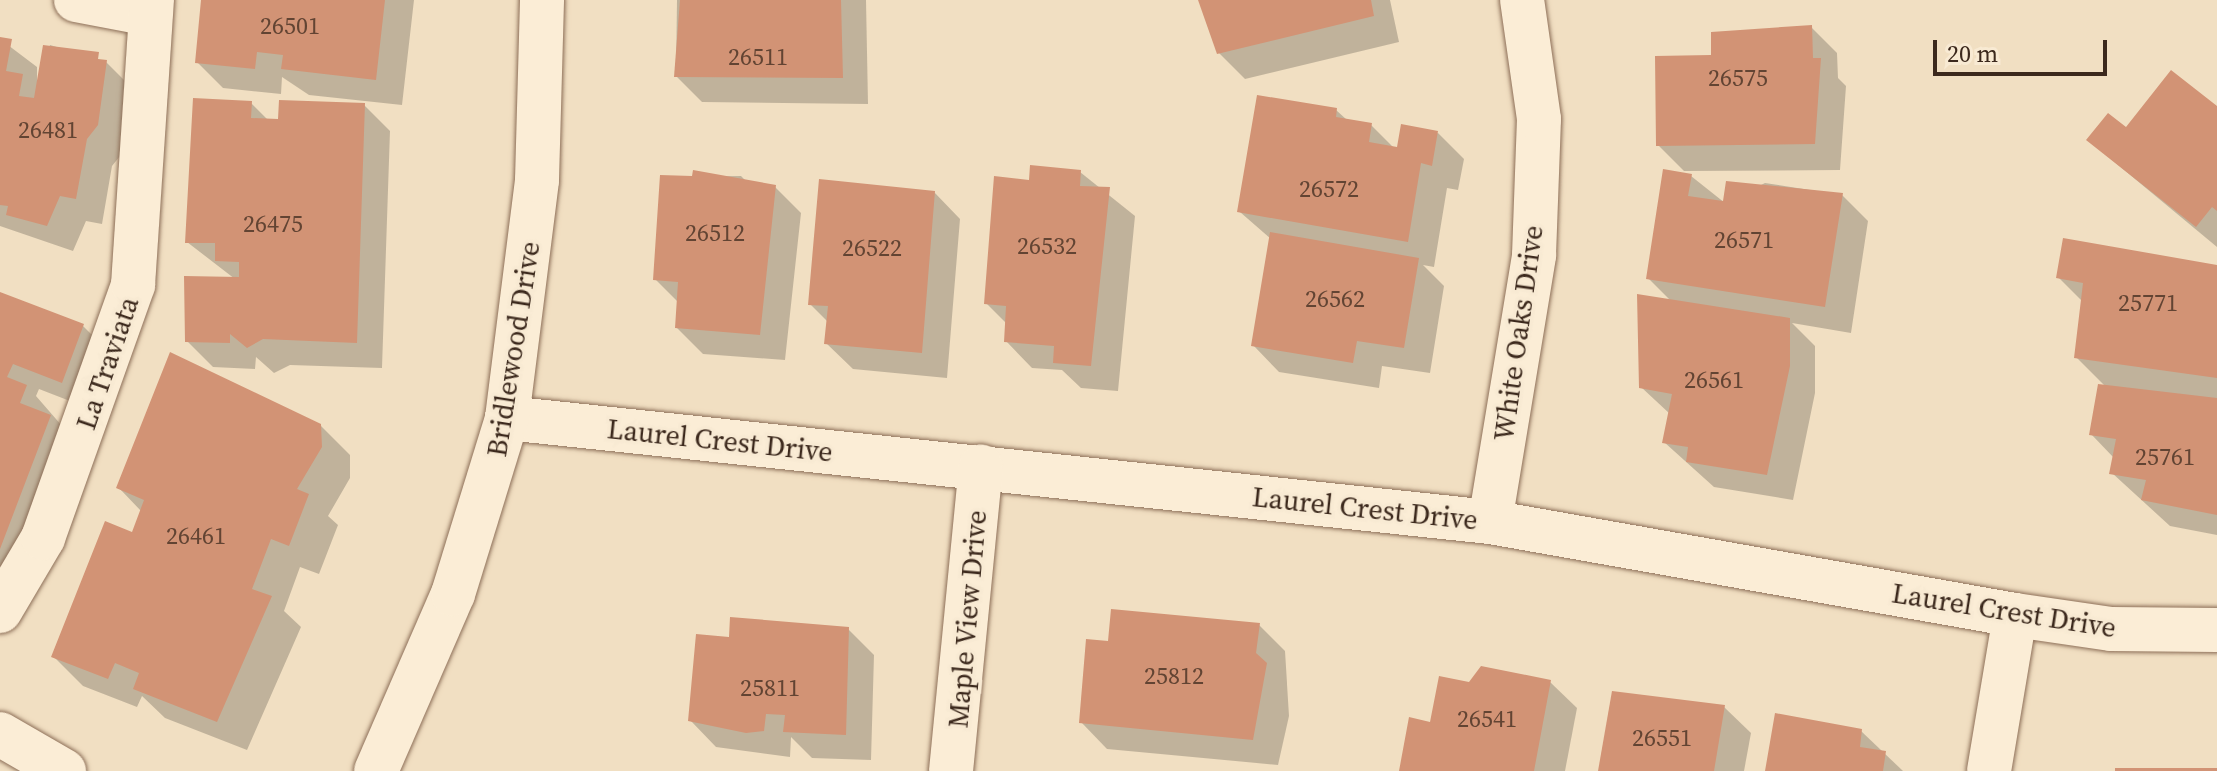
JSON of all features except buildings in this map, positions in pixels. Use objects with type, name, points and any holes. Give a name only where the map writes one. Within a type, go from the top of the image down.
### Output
[{"type":"street","points":[[76,0],[151,7]]},
{"type":"street","name":"Bridlewood Drive","points":[[376,771],[453,594],[507,418],[537,180],[542,0]]},
{"type":"street","name":"White Oaks Drive","points":[[1490,522],[1534,255],[1539,119],[1522,0]]},
{"type":"street","name":"La Traviata","points":[[0,611],[43,538],[133,285],[151,7]]},
{"type":"street","name":"Laurel Crest Drive","points":[[507,418],[1490,522],[2015,615],[2111,629],[2217,630]]},
{"type":"street","name":"Maple View Drive","points":[[951,771],[981,466]]},
{"type":"street","points":[[1989,771],[2015,615]]},
{"type":"street","points":[[0,734],[64,771]]}]
